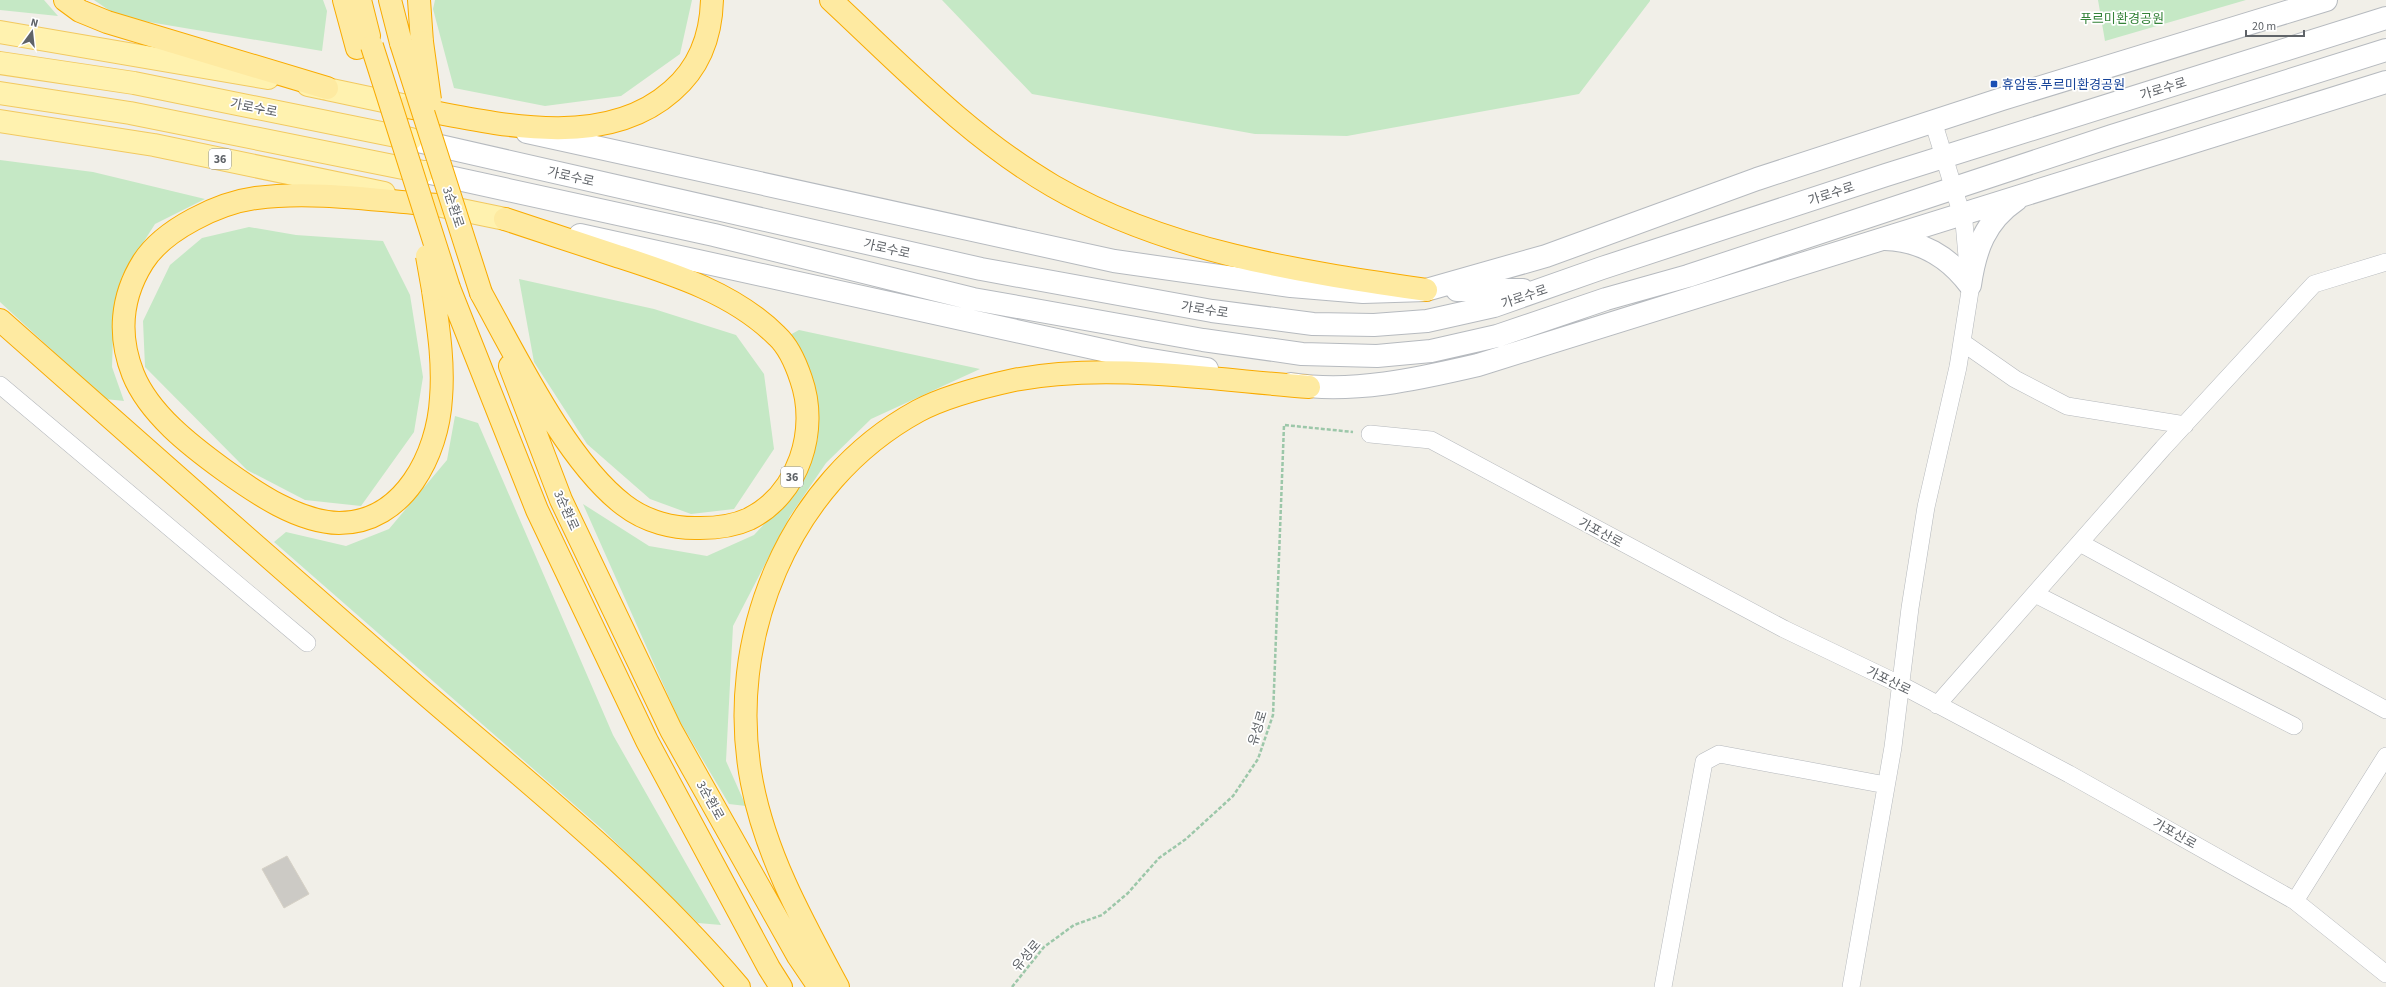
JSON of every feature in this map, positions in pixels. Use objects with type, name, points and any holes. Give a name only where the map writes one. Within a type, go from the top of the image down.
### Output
[{"type":"highway","points":[[65,0],[80,11],[107,22],[327,88]]},
{"type":"highway","points":[[344,0],[365,47]]},
{"type":"highway","points":[[360,0],[365,47]]},
{"type":"highway","points":[[390,0],[412,43]]},
{"type":"highway","points":[[419,0],[412,43],[426,171],[441,289],[442,398],[433,444],[416,477],[396,502],[370,516],[339,522],[328,521],[292,511],[254,490],[202,453],[159,413],[142,392],[133,374],[124,340],[123,316],[129,289],[146,256],[154,247],[178,229],[221,207],[257,198],[304,195],[438,205]]},
{"type":"highway","points":[[406,124],[499,124],[541,128],[603,124],[634,115],[664,98],[687,78],[701,54],[710,21],[712,0]]},
{"type":"highway","points":[[830,0],[969,127],[1052,185],[1091,206],[1188,243],[1251,260],[1317,274],[1426,290]]},
{"type":"highway","name":"3순환로","points":[[365,47],[406,124],[481,293],[561,500],[671,730],[798,956],[819,987]]},
{"type":"highway","name":"36","points":[[481,293],[531,382],[562,431],[604,488],[632,512],[649,519],[677,527],[723,527],[747,520],[763,510],[792,478],[802,458],[805,445],[807,399],[798,369],[779,337],[740,307],[704,287],[643,264],[505,219]]},
{"type":"highway","name":"3순환로","points":[[441,289],[537,510],[640,727],[769,968],[781,987]]},
{"type":"highway","points":[[0,320],[411,682],[614,857],[684,926],[739,987]]},
{"type":"highway","points":[[838,987],[788,891],[773,853],[752,784],[747,751],[750,657],[757,624],[782,555],[795,530],[812,505],[849,462],[882,434],[932,405],[1006,382],[1061,373],[1091,372],[1158,375],[1309,387]]},
{"type":"main road","name":"가로수로","points":[[0,63],[406,124],[1114,261],[1292,286],[1363,292],[1426,290],[1546,256],[1757,179],[1933,122],[2326,0]]},
{"type":"main road","name":"가로수로","points":[[0,32],[327,88],[406,124],[981,269],[1212,311],[1313,324],[1374,325],[1427,321],[1494,306],[1602,268],[1944,156],[2386,18]]},
{"type":"main road","name":"가로수로","points":[[0,93],[130,112],[426,171],[714,235],[973,299],[1203,340],[1302,354],[1377,356],[1432,351],[1497,336],[1606,299],[1688,276],[1954,187],[2386,50]]},
{"type":"main road","name":"가로수로","points":[[505,219],[1138,358],[1309,387],[1372,384],[1430,376],[1478,365],[1877,239],[2386,82]]},
{"type":"main road","name":"36","points":[[0,122],[154,145],[505,219]]},
{"type":"main road","points":[[1970,285],[1974,258],[1984,234],[1998,214],[2023,194]]},
{"type":"main road","points":[[1426,290],[1543,290],[1562,272],[1614,232]]},
{"type":"main road","name":"가로수로","points":[[1688,276],[1877,239]]},
{"type":"main road","points":[[1877,239],[1898,239],[1926,248],[1954,266],[1970,285]]},
{"type":"street","points":[[1851,987],[1886,784],[1901,685],[1910,608],[1926,507],[1962,342],[1970,285],[1962,214],[1933,122]]},
{"type":"street","points":[[1937,705],[2185,425],[2314,284],[2386,262]]},
{"type":"street","points":[[1962,342],[2015,379],[2067,406],[2185,425]]},
{"type":"street","points":[[0,385],[307,643]]},
{"type":"street","name":"가포산로","points":[[1370,434],[1431,440],[1777,626],[1901,685],[2069,774],[2295,901],[2379,964],[2386,974]]},
{"type":"street","points":[[2080,543],[2386,710]]},
{"type":"street","points":[[2035,594],[2294,726]]},
{"type":"street","points":[[1662,987],[1704,762],[1720,754],[1886,784]]},
{"type":"street","points":[[2295,901],[2386,756]]},
{"type":"path","name":"유성로","points":[[1012,987],[1044,947],[1074,926],[1102,915],[1128,893],[1159,858],[1186,839],[1233,796],[1258,759],[1273,716],[1284,425],[1370,434]]},
{"type":"green space","points":[[0,0],[44,0],[58,16],[0,10]]},
{"type":"green space","points":[[94,0],[323,0],[327,11],[322,51],[119,17]]},
{"type":"green space","points":[[435,0],[692,0],[680,54],[621,96],[545,106],[454,88],[433,9]]},
{"type":"green space","points":[[942,0],[1650,1],[1579,94],[1347,136],[1255,134],[1032,94]]},
{"type":"green space","name":"푸르미환경공원","points":[[2098,0],[2246,0],[2105,41]]},
{"type":"green space","points":[[0,160],[93,172],[205,199],[155,224],[122,276],[114,306],[112,367],[124,401],[105,399],[0,302]]},
{"type":"green space","points":[[249,227],[296,235],[383,241],[410,295],[423,377],[414,432],[361,506],[305,500],[247,470],[145,367],[143,321],[170,265],[202,238]]},
{"type":"green space","points":[[519,279],[654,309],[736,335],[764,374],[774,449],[734,509],[691,514],[650,499],[587,444],[534,362]]},
{"type":"green space","points":[[799,330],[980,369],[871,419],[826,463],[790,516],[733,626],[726,761],[746,806],[729,804],[679,720],[583,504],[649,546],[707,556],[754,535],[791,495],[818,439],[811,375],[788,336]]},
{"type":"green space","points":[[455,416],[478,423],[613,735],[721,925],[698,923],[602,829],[274,542],[286,532],[346,546],[389,529],[447,460]]},
{"type":"building","points":[[287,856],[309,894],[284,908],[262,869]]},
{"type":"place","name":"휴암동.푸르미환경공원","points":[[1994,84]]}]
